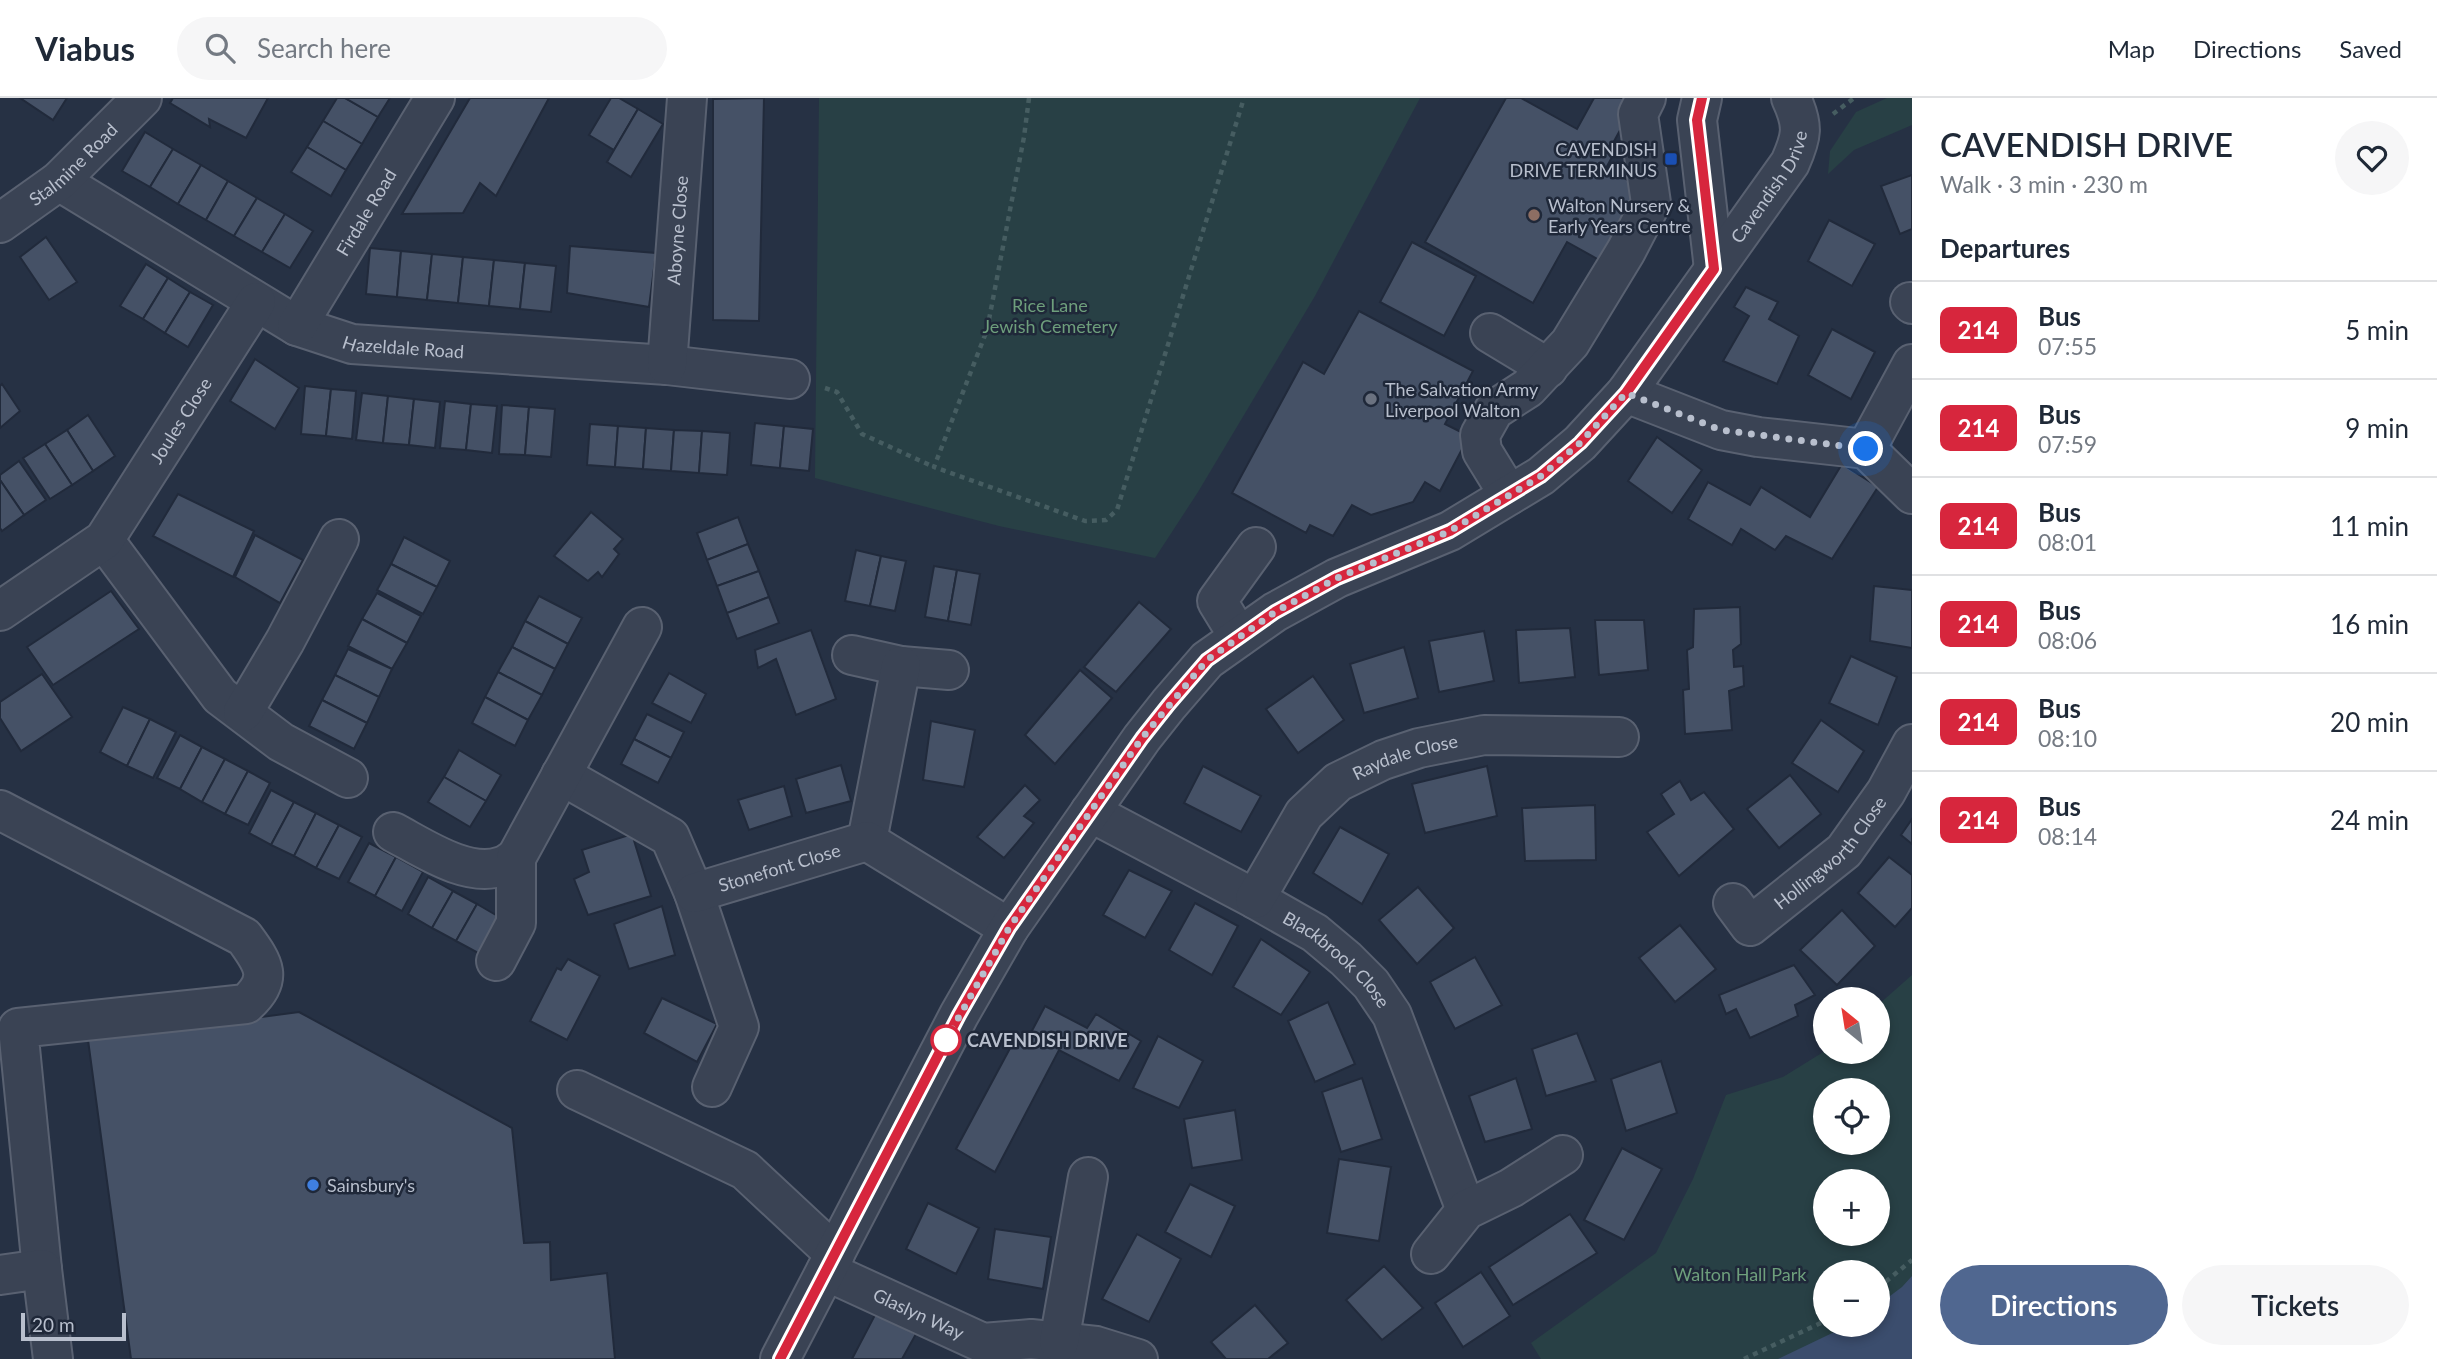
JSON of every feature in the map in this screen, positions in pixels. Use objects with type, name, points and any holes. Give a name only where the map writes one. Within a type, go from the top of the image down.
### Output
[{"type":"street","name":"Stalmine Road","points":[[0,223],[59,181],[142,98]]},
{"type":"street","name":"Firdale Road","points":[[297,326],[435,98]]},
{"type":"street","name":"Aboyne Close","points":[[667,365],[687,98]]},
{"type":"street","points":[[1509,495],[1482,451],[1480,435],[1494,410],[1528,388],[1570,343],[1626,251],[1651,203],[1638,114],[1646,98]]},
{"type":"street","name":"Cavendish Drive","points":[[1700,98],[1697,120],[1714,269]]},
{"type":"street","name":"Cavendish Drive","points":[[780,1359],[959,1015],[1009,928],[1142,738],[1169,704],[1207,660],[1275,612],[1337,578],[1450,531],[1541,476],[1580,443],[1626,393],[1790,163],[1801,140],[1800,119],[1791,98]]},
{"type":"street","name":"Hazeldale Road","points":[[59,181],[297,326],[352,344],[667,365],[790,379]]},
{"type":"street","name":"Joules Close","points":[[0,611],[104,540],[256,303]]},
{"type":"street","points":[[1490,333],[1548,368]]},
{"type":"street","points":[[1866,449],[1912,364]]},
{"type":"street","points":[[1626,393],[1721,430],[1866,449],[1912,494]]},
{"type":"street","points":[[243,712],[285,641],[339,539]]},
{"type":"street","points":[[104,540],[220,696],[281,742],[348,778]]},
{"type":"street","points":[[1239,637],[1217,601],[1256,547]]},
{"type":"street","points":[[496,961],[516,923],[516,858],[642,627]]},
{"type":"street","points":[[852,655],[901,666],[949,670]]},
{"type":"street","points":[[901,666],[867,841],[1009,928]]},
{"type":"street","name":"Raydale Close","points":[[1255,899],[1304,814],[1338,782],[1383,760],[1419,748],[1484,735],[1619,737]]},
{"type":"street","name":"Hollingworth Close","points":[[1733,903],[1750,926],[1844,851],[1886,792],[1912,744]]},
{"type":"street","points":[[561,775],[670,837],[694,893],[739,1027],[712,1087]]},
{"type":"street","points":[[0,810],[244,937],[258,956],[264,974],[261,991],[246,1004],[18,1028],[53,1359]]},
{"type":"street","name":"Blackbrook Close","points":[[1090,812],[1315,933],[1371,984],[1392,1015],[1466,1210]]},
{"type":"street","points":[[393,832],[454,864],[480,869],[501,867],[516,858]]},
{"type":"street","name":"Stonefont Close","points":[[694,893],[867,841]]},
{"type":"street","name":"Glaslyn Way","points":[[577,1090],[745,1170],[830,1263],[980,1351],[1031,1339],[1096,1346],[1138,1359]]},
{"type":"street","points":[[1431,1254],[1466,1210],[1511,1188],[1563,1155]]},
{"type":"street","points":[[1059,1342],[1088,1177]]},
{"type":"street","points":[[0,1275],[42,1269]]},
{"type":"path","points":[[934,467],[988,330],[1024,137],[1028,98]]},
{"type":"path","points":[[790,379],[816,384],[837,392],[862,434],[934,467],[1085,521],[1106,520],[1117,510],[1244,98]]},
{"type":"path","points":[[1890,1277],[1912,1259]]},
{"type":"path","points":[[1744,1359],[1813,1327]]},
{"type":"green space","name":"Rice Lane Jewish Cemetery","points":[[819,98],[1420,98],[1315,296],[1198,492],[1155,558],[999,526],[815,478]]},
{"type":"green space","points":[[1887,98],[1912,98],[1912,125],[1854,150],[1828,174],[1830,151],[1856,112]]},
{"type":"green space","name":"Walton Hall Park","points":[[1912,975],[1912,1359],[1541,1359],[1531,1343],[1656,1253],[1693,1179],[1726,1095],[1783,1077],[1813,1058],[1813,1064],[1890,1064],[1890,994]]},
{"type":"water","points":[[1912,1276],[1912,1359],[1778,1359],[1824,1337],[1890,1337],[1890,1296]]},
{"type":"building","points":[[20,98],[67,98],[53,120]]},
{"type":"building","points":[[173,98],[268,98],[246,138],[209,119],[210,127],[170,103]]},
{"type":"building","points":[[337,98],[345,98],[378,117],[362,144],[323,121]]},
{"type":"building","points":[[345,98],[390,98],[378,117]]},
{"type":"building","points":[[470,98],[549,98],[496,196],[480,183],[463,213],[402,214]]},
{"type":"building","points":[[611,98],[619,98],[638,109],[614,150],[589,135]]},
{"type":"building","points":[[764,98],[759,321],[713,320],[713,99]]},
{"type":"building","name":"Walton Nursery & Early Years Centre","points":[[1506,98],[1521,98],[1577,129],[1594,98],[1626,98],[1635,103],[1612,145],[1617,148],[1606,168],[1642,188],[1601,261],[1567,242],[1533,303],[1425,242]]},
{"type":"building","points":[[638,109],[663,124],[631,177],[607,162]]},
{"type":"building","points":[[323,121],[362,144],[346,170],[307,147]]},
{"type":"building","points":[[145,132],[173,149],[150,187],[122,171]]},
{"type":"building","points":[[307,147],[346,170],[331,196],[291,172]]},
{"type":"building","points":[[173,149],[201,165],[178,204],[150,187]]},
{"type":"building","points":[[201,165],[228,181],[206,220],[178,204]]},
{"type":"building","points":[[1912,175],[1912,229],[1900,234],[1881,186]]},
{"type":"building","points":[[228,181],[257,198],[234,236],[206,220]]},
{"type":"building","points":[[257,198],[285,214],[262,252],[234,236]]},
{"type":"building","points":[[285,214],[313,231],[290,268],[262,252]]},
{"type":"building","points":[[1829,220],[1875,244],[1852,286],[1808,261]]},
{"type":"building","points":[[46,237],[77,282],[49,300],[20,257]]},
{"type":"building","points":[[1412,242],[1476,276],[1444,336],[1380,302]]},
{"type":"building","points":[[570,246],[656,253],[649,307],[567,293]]},
{"type":"building","points":[[370,248],[401,251],[397,297],[366,294]]},
{"type":"building","points":[[401,251],[432,254],[427,300],[397,297]]},
{"type":"building","points":[[432,254],[463,257],[458,303],[427,300]]},
{"type":"building","points":[[463,257],[494,260],[489,306],[458,303]]},
{"type":"building","points":[[494,260],[525,263],[520,309],[489,306]]},
{"type":"building","points":[[525,263],[556,266],[551,312],[520,309]]},
{"type":"building","points":[[146,264],[168,278],[143,319],[120,306]]},
{"type":"building","points":[[168,278],[190,292],[165,333],[143,319]]},
{"type":"building","points":[[1746,287],[1778,302],[1769,319],[1799,336],[1777,384],[1723,361],[1749,316],[1734,307]]},
{"type":"building","points":[[190,292],[213,305],[188,347],[165,333]]},
{"type":"building","name":"The Salvation Army Liverpool Walton","points":[[1359,311],[1473,371],[1445,424],[1469,436],[1440,491],[1425,482],[1413,502],[1371,515],[1352,505],[1333,536],[1310,525],[1306,533],[1232,493],[1303,362],[1324,374]]},
{"type":"building","points":[[1832,329],[1875,352],[1851,399],[1808,375]]},
{"type":"building","points":[[255,359],[299,388],[275,429],[230,401]]},
{"type":"building","points":[[2,384],[20,411],[0,428],[0,386]]},
{"type":"building","points":[[305,386],[331,389],[326,436],[301,434]]},
{"type":"building","points":[[331,389],[356,391],[352,439],[326,436]]},
{"type":"building","points":[[362,393],[388,396],[383,443],[356,440]]},
{"type":"building","points":[[388,396],[414,399],[409,445],[383,443]]},
{"type":"building","points":[[414,399],[440,402],[435,448],[409,445]]},
{"type":"building","points":[[445,401],[471,404],[466,450],[440,448]]},
{"type":"building","points":[[471,404],[497,406],[492,453],[466,450]]},
{"type":"building","points":[[502,405],[529,407],[525,455],[499,454]]},
{"type":"building","points":[[529,407],[555,409],[551,457],[525,455]]},
{"type":"building","points":[[88,415],[115,456],[93,471],[67,430]]},
{"type":"building","points":[[755,423],[784,426],[780,468],[751,465]]},
{"type":"building","points":[[590,424],[618,426],[615,467],[587,465]]},
{"type":"building","points":[[618,426],[646,428],[643,469],[615,467]]},
{"type":"building","points":[[784,426],[813,429],[809,471],[780,468]]},
{"type":"building","points":[[646,428],[674,430],[671,471],[643,469]]},
{"type":"building","points":[[67,430],[93,471],[72,485],[45,444]]},
{"type":"building","points":[[674,430],[702,431],[699,473],[671,471]]},
{"type":"building","points":[[702,431],[730,433],[727,475],[699,473]]},
{"type":"building","points":[[1657,437],[1702,470],[1672,513],[1628,481]]},
{"type":"building","points":[[45,444],[72,485],[50,499],[23,458]]},
{"type":"building","points":[[19,461],[46,500],[24,515],[0,480],[0,475]]},
{"type":"building","points":[[1842,464],[1878,487],[1832,559],[1786,536],[1775,550],[1741,529],[1732,545],[1688,519],[1708,482],[1750,505],[1761,487],[1810,517]]},
{"type":"building","points":[[0,480],[24,515],[2,531],[0,528]]},
{"type":"building","points":[[178,494],[254,531],[233,577],[153,536]]},
{"type":"building","points":[[591,512],[623,539],[614,549],[619,554],[602,577],[598,572],[588,581],[554,556]]},
{"type":"building","points":[[738,517],[748,544],[707,560],[697,533]]},
{"type":"building","points":[[255,535],[303,560],[280,603],[235,577]]},
{"type":"building","points":[[404,537],[450,561],[437,587],[391,564]]},
{"type":"building","points":[[748,544],[759,571],[717,586],[707,560]]},
{"type":"building","points":[[856,550],[881,556],[870,606],[845,601]]},
{"type":"building","points":[[881,556],[906,561],[895,611],[870,606]]},
{"type":"building","points":[[391,564],[437,587],[423,614],[377,590]]},
{"type":"building","points":[[934,566],[957,570],[948,621],[925,617]]},
{"type":"building","points":[[957,570],[980,574],[971,625],[948,621]]},
{"type":"building","points":[[759,571],[769,597],[727,613],[717,586]]},
{"type":"building","points":[[1874,586],[1912,590],[1912,648],[1870,641]]},
{"type":"building","points":[[111,591],[139,629],[53,685],[27,647]]},
{"type":"building","points":[[377,593],[421,616],[407,643],[362,619]]},
{"type":"building","points":[[539,596],[582,618],[568,644],[525,621]]},
{"type":"building","points":[[769,597],[779,623],[737,639],[727,613]]},
{"type":"building","points":[[1139,602],[1171,629],[1116,692],[1084,667]]},
{"type":"building","points":[[1740,607],[1741,644],[1733,650],[1734,667],[1743,666],[1744,686],[1729,691],[1732,730],[1685,734],[1683,690],[1689,689],[1687,650],[1693,647],[1694,609]]},
{"type":"building","points":[[362,619],[407,643],[392,669],[348,646]]},
{"type":"building","points":[[1595,620],[1644,620],[1648,670],[1599,675]]},
{"type":"building","points":[[525,621],[568,644],[555,669],[512,647]]},
{"type":"building","points":[[1570,628],[1575,677],[1519,683],[1516,630]]},
{"type":"building","points":[[811,630],[836,699],[796,715],[776,659],[758,668],[755,650]]},
{"type":"building","points":[[1484,631],[1494,681],[1439,692],[1429,641]]},
{"type":"building","points":[[512,647],[555,669],[542,695],[498,672]]},
{"type":"building","points":[[1404,647],[1418,698],[1364,713],[1350,664]]},
{"type":"building","points":[[348,649],[392,669],[379,697],[335,675]]},
{"type":"building","points":[[1851,656],[1897,677],[1878,725],[1829,703]]},
{"type":"building","points":[[1080,670],[1112,698],[1055,764],[1025,735]]},
{"type":"building","points":[[498,672],[542,695],[528,720],[485,697]]},
{"type":"building","points":[[669,673],[706,694],[691,723],[652,703]]},
{"type":"building","points":[[42,674],[72,717],[21,751],[0,718],[0,702]]},
{"type":"building","points":[[335,675],[379,697],[367,723],[322,700]]},
{"type":"building","points":[[1313,676],[1344,720],[1298,753],[1266,709]]},
{"type":"building","points":[[485,697],[528,720],[515,746],[472,723]]},
{"type":"building","points":[[322,700],[367,723],[354,749],[309,726]]},
{"type":"building","points":[[123,707],[150,719],[127,766],[100,752]]},
{"type":"building","points":[[647,714],[684,732],[671,758],[634,739]]},
{"type":"building","points":[[150,719],[176,732],[153,778],[127,766]]},
{"type":"building","points":[[1821,720],[1864,751],[1838,792],[1792,763]]},
{"type":"building","points":[[931,721],[975,730],[964,787],[923,780]]},
{"type":"building","points":[[180,735],[202,747],[180,789],[157,778]]},
{"type":"building","points":[[634,739],[671,758],[658,783],[621,764]]},
{"type":"building","points":[[202,747],[225,759],[202,802],[180,789]]},
{"type":"building","points":[[459,750],[501,775],[486,801],[444,777]]},
{"type":"building","points":[[225,759],[248,771],[225,814],[202,802]]},
{"type":"building","points":[[841,765],[851,801],[806,813],[796,779]]},
{"type":"building","points":[[1203,766],[1261,796],[1241,832],[1184,803]]},
{"type":"building","points":[[1487,766],[1497,816],[1425,833],[1412,784]]},
{"type":"building","points":[[248,771],[270,783],[248,825],[225,814]]},
{"type":"building","points":[[1790,775],[1821,814],[1779,848],[1747,809]]},
{"type":"building","points":[[444,777],[486,801],[470,827],[428,802]]},
{"type":"building","points":[[1680,781],[1691,800],[1704,792],[1734,829],[1679,876],[1647,832],[1674,814],[1661,794]]},
{"type":"building","points":[[1025,785],[1040,800],[1024,816],[1034,823],[1004,858],[977,837]]},
{"type":"building","points":[[784,786],[792,816],[749,830],[738,800]]},
{"type":"building","points":[[271,790],[294,802],[271,845],[249,833]]},
{"type":"building","points":[[294,802],[316,813],[294,856],[271,845]]},
{"type":"building","points":[[1595,805],[1596,860],[1525,861],[1522,808]]},
{"type":"building","points":[[316,813],[339,825],[316,868],[294,856]]},
{"type":"building","points":[[1912,819],[1912,844],[1901,835]]},
{"type":"building","points":[[339,825],[362,837],[339,879],[316,868]]},
{"type":"building","points":[[1340,827],[1389,854],[1362,904],[1313,873]]},
{"type":"building","points":[[632,834],[651,896],[588,915],[574,879],[589,872],[582,850]]},
{"type":"building","points":[[369,843],[396,857],[375,896],[348,882]]},
{"type":"building","points":[[396,857],[423,872],[402,911],[375,896]]},
{"type":"building","points":[[1889,857],[1912,875],[1912,908],[1895,927],[1858,893]]},
{"type":"building","points":[[1129,870],[1172,891],[1145,938],[1103,915]]},
{"type":"building","points":[[428,877],[453,891],[432,928],[408,914]]},
{"type":"building","points":[[1418,887],[1454,928],[1417,964],[1379,920]]},
{"type":"building","points":[[453,891],[477,904],[456,941],[432,928]]},
{"type":"building","points":[[1195,903],[1238,926],[1212,975],[1169,950]]},
{"type":"building","points":[[477,904],[501,918],[480,954],[456,941]]},
{"type":"building","points":[[662,906],[675,955],[629,969],[614,924]]},
{"type":"building","points":[[1842,910],[1875,946],[1837,985],[1800,950]]},
{"type":"building","points":[[1680,925],[1716,969],[1675,1002],[1639,958]]},
{"type":"building","points":[[1261,939],[1310,972],[1281,1015],[1233,987]]},
{"type":"building","points":[[1475,957],[1502,1005],[1455,1029],[1430,982]]},
{"type":"building","points":[[568,959],[600,976],[567,1040],[530,1021],[557,968],[561,970]]},
{"type":"building","points":[[1794,965],[1813,992],[1813,996],[1795,1005],[1798,1016],[1750,1038],[1736,1009],[1726,1014],[1719,995]]},
{"type":"building","points":[[662,998],[717,1024],[697,1062],[644,1033]]},
{"type":"building","points":[[1328,1002],[1355,1064],[1315,1082],[1288,1021]]},
{"type":"building","points":[[1045,1006],[1087,1028],[1096,1014],[1141,1041],[1119,1081],[1059,1050],[995,1172],[956,1149],[1015,1039],[1024,1046]]},
{"type":"building","name":"Sainsbury's","points":[[299,1012],[512,1128],[524,1243],[550,1242],[551,1280],[607,1273],[615,1359],[131,1359],[88,1040]]},
{"type":"building","points":[[1577,1033],[1596,1081],[1546,1096],[1532,1049]]},
{"type":"building","points":[[1158,1036],[1203,1061],[1179,1108],[1133,1088]]},
{"type":"building","points":[[1661,1061],[1677,1113],[1626,1131],[1611,1079]]},
{"type":"building","points":[[1362,1078],[1382,1139],[1341,1152],[1322,1092]]},
{"type":"building","points":[[1516,1078],[1532,1129],[1485,1142],[1469,1096]]},
{"type":"building","points":[[1235,1110],[1242,1160],[1192,1168],[1184,1119]]},
{"type":"building","points":[[1622,1148],[1662,1169],[1624,1240],[1584,1220]]},
{"type":"building","points":[[1339,1159],[1391,1167],[1379,1241],[1327,1233]]},
{"type":"building","points":[[1190,1184],[1235,1206],[1211,1257],[1165,1232]]},
{"type":"building","points":[[928,1203],[979,1228],[956,1274],[906,1249]]},
{"type":"building","points":[[1570,1214],[1597,1253],[1513,1305],[1489,1267]]},
{"type":"building","points":[[995,1229],[1051,1237],[1043,1289],[988,1279]]},
{"type":"building","points":[[1137,1234],[1181,1259],[1149,1322],[1102,1299]]},
{"type":"building","points":[[1384,1266],[1423,1308],[1382,1340],[1346,1300]]},
{"type":"building","points":[[1481,1272],[1510,1316],[1463,1347],[1435,1303]]},
{"type":"building","points":[[1255,1305],[1288,1343],[1268,1359],[1226,1359],[1211,1342]]},
{"type":"building","points":[[876,1313],[916,1334],[902,1359],[852,1359]]},
{"type":"bus line","name":"214","points":[[780,1359],[959,1015],[1009,928],[1142,738],[1207,660],[1275,612],[1337,578],[1450,531],[1541,476],[1580,443],[1626,393],[1714,269],[1697,120],[1702,98]]},
{"type":"place","name":"CAVENDISH DRIVE TERMINUS","points":[[1671,159]]},
{"type":"place","name":"Walton Nursery & Early Years Centre","points":[[1534,215]]},
{"type":"place","name":"The Salvation Army Liverpool Walton","points":[[1371,399]]},
{"type":"place","name":"CAVENDISH DRIVE","points":[[946,1040]]},
{"type":"place","name":"Sainsbury's","points":[[313,1185]]},
{"type":"route","points":[[946,1040],[1009,928],[1142,738],[1207,660],[1275,612],[1337,578],[1450,531],[1541,476],[1580,443],[1626,393],[1721,430],[1866,449]]}]
